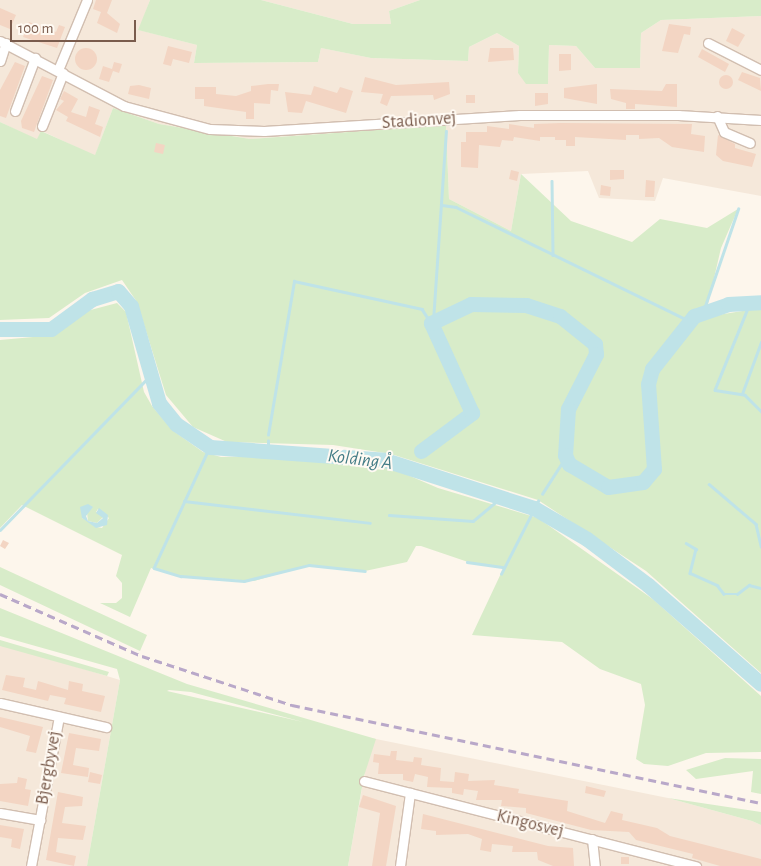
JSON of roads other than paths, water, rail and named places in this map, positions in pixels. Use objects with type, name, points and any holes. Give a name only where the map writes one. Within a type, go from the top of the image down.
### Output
[{"type":"street","points":[[42,126],[87,0]]},
{"type":"street","points":[[0,61],[3,42]]},
{"type":"street","name":"Stadionvej","points":[[3,42],[124,106],[175,122],[237,132],[520,115],[717,116],[761,120]]},
{"type":"street","points":[[708,43],[761,70]]},
{"type":"street","points":[[15,111],[35,58]]},
{"type":"street","points":[[717,116],[724,132],[750,143]]},
{"type":"street","points":[[0,704],[106,727]]},
{"type":"street","name":"Bjergbyvej","points":[[31,866],[59,717]]},
{"type":"street","name":"Kingosvej","points":[[364,781],[696,866]]},
{"type":"street","points":[[400,866],[410,793]]},
{"type":"street","name":"Bjergbyvej","points":[[0,813],[40,820]]},
{"type":"street","points":[[592,839],[595,866]]},
{"type":"water","points":[[88,504],[93,507],[86,516],[88,521],[97,523],[103,518],[96,513],[99,508],[108,515],[107,525],[96,528],[82,518],[80,507]]},
{"type":"waterway","points":[[433,321],[446,131]]},
{"type":"waterway","points":[[552,181],[553,255]]},
{"type":"waterway","points":[[442,205],[456,207],[688,320]]},
{"type":"waterway","points":[[703,312],[738,209]]},
{"type":"waterway","points":[[268,435],[294,281],[422,309],[431,323]]},
{"type":"waterway","name":"Kolding Å","points":[[0,329],[51,329],[92,299],[118,291],[131,306],[159,403],[176,424],[210,447],[385,460],[534,508],[587,539],[648,585],[761,684]]},
{"type":"waterway","points":[[751,301],[715,390],[745,395],[761,411]]},
{"type":"waterway","points":[[421,451],[472,413],[431,323],[471,304],[526,305],[560,316],[595,344],[596,354],[568,409],[565,455],[569,464],[608,487],[643,482],[654,469],[648,384],[652,369],[694,316],[728,304],[761,302]]},
{"type":"waterway","points":[[742,394],[761,342]]},
{"type":"waterway","points":[[0,530],[149,377]]},
{"type":"waterway","points":[[268,441],[268,449]]},
{"type":"waterway","points":[[210,447],[154,568],[181,576],[244,581],[309,565],[365,571]]},
{"type":"waterway","points":[[542,494],[565,458]]},
{"type":"waterway","points":[[709,484],[756,524],[761,546]]},
{"type":"waterway","points":[[389,515],[473,521],[503,496]]},
{"type":"waterway","points":[[184,501],[370,523]]},
{"type":"waterway","points":[[501,574],[538,501]]},
{"type":"waterway","points":[[686,543],[696,549],[690,573],[717,585],[724,594],[737,594],[749,585],[761,588]]},
{"type":"waterway","points":[[467,562],[504,567]]},
{"type":"railway","points":[[0,594],[142,656],[292,705],[761,803]]}]
